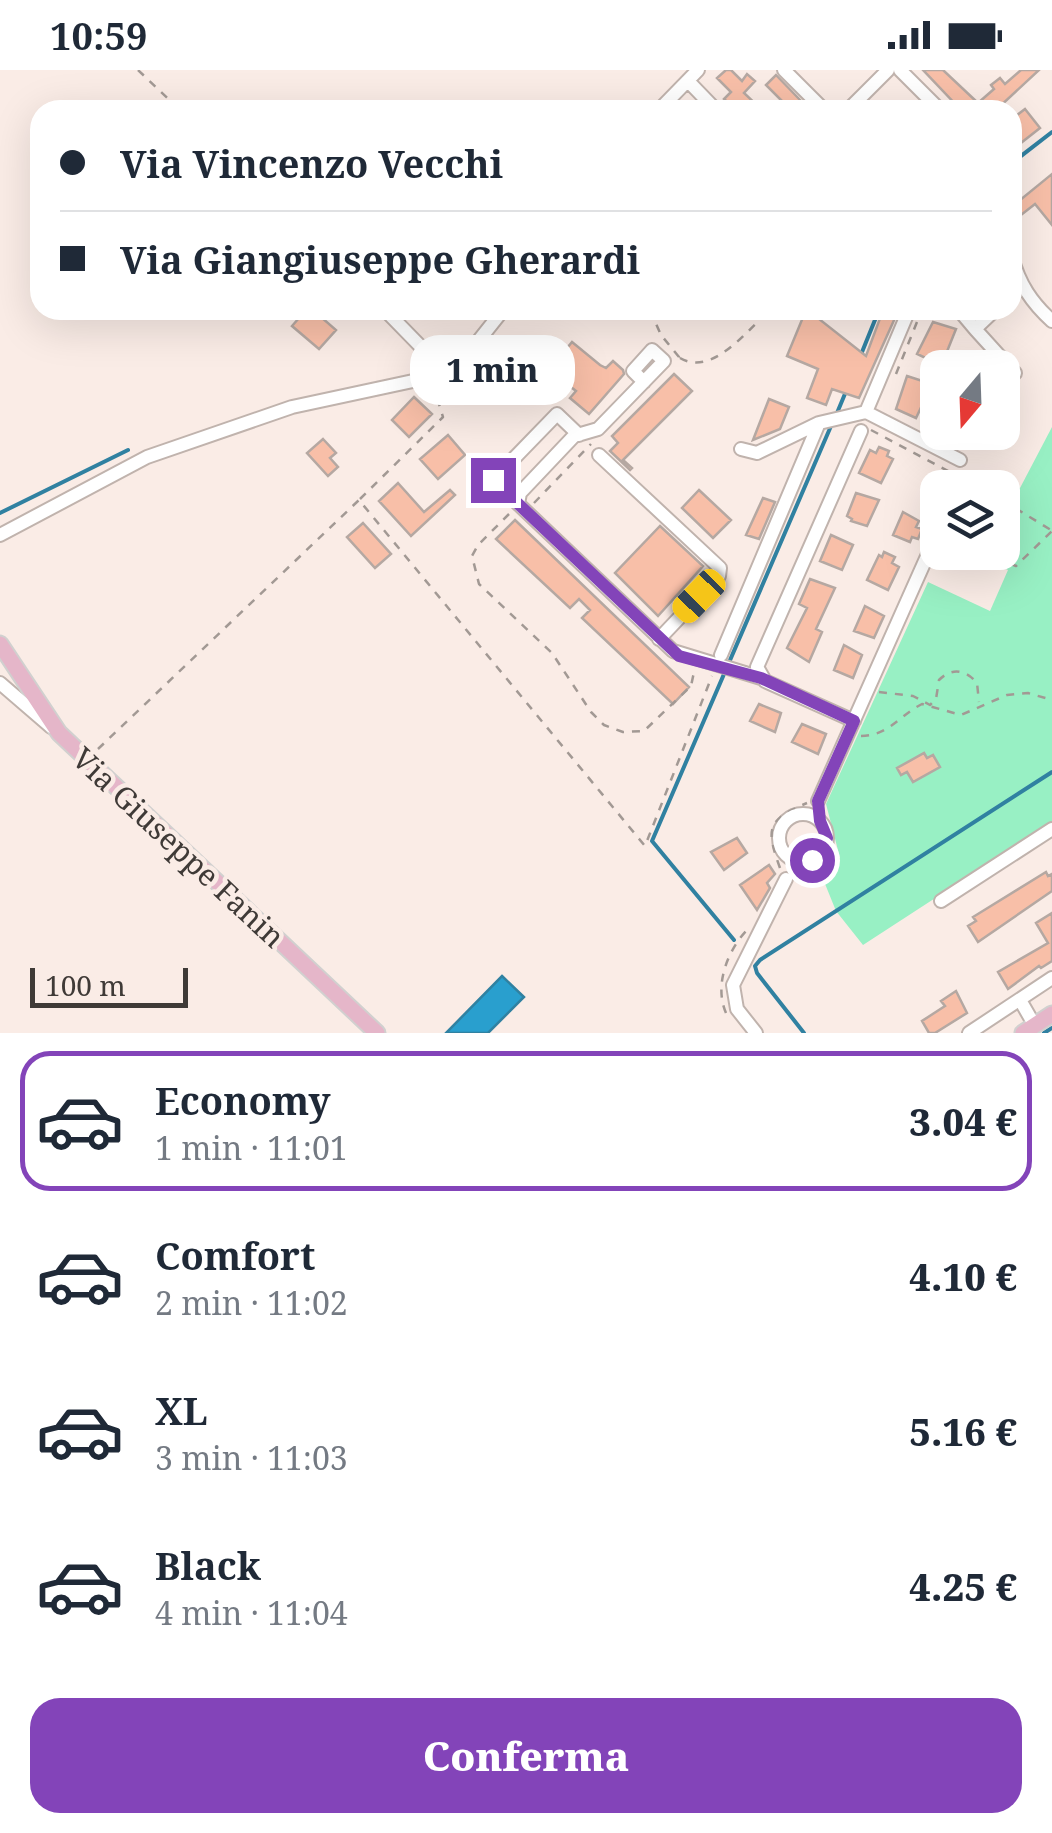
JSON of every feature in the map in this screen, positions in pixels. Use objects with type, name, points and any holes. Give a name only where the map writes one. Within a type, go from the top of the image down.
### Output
[{"type":"main road","name":"Via Giuseppe Fanin","points":[[0,644],[59,733],[377,1033]]},
{"type":"main road","points":[[1029,1029],[1052,1014]]},
{"type":"street","points":[[669,100],[698,70]]},
{"type":"street","points":[[784,70],[814,100]]},
{"type":"street","points":[[858,100],[888,70]]},
{"type":"street","points":[[900,70],[930,100]]},
{"type":"street","points":[[688,81],[706,100]]},
{"type":"street","points":[[1022,294],[1052,321]]},
{"type":"street","points":[[394,320],[426,352],[436,377]]},
{"type":"street","points":[[0,534],[147,458],[292,408],[436,377],[468,354],[495,320]]},
{"type":"street","points":[[866,412],[905,320]]},
{"type":"street","points":[[967,320],[995,350]]},
{"type":"street","points":[[976,329],[985,320]]},
{"type":"street","points":[[518,504],[520,493],[579,435],[598,430],[644,382]]},
{"type":"street","points":[[741,449],[757,452],[824,422],[866,412],[960,460]]},
{"type":"street","points":[[579,435],[557,414],[493,480],[679,656],[718,660],[760,676],[852,729]]},
{"type":"street","points":[[718,660],[824,422]]},
{"type":"street","points":[[760,676],[761,656],[861,431]]},
{"type":"street","points":[[600,455],[720,568],[718,576],[659,638]]},
{"type":"street","points":[[756,1033],[737,1009],[733,984],[782,877],[786,857],[779,845],[781,827],[787,819],[802,814],[815,799],[852,729],[920,570]]},
{"type":"street","points":[[918,575],[923,570]]},
{"type":"street","points":[[0,683],[59,733]]},
{"type":"street","points":[[782,877],[820,855],[826,847],[815,799]]},
{"type":"street","points":[[802,814],[820,821]]},
{"type":"street","points":[[941,902],[1052,829]]},
{"type":"street","points":[[786,857],[804,862]]},
{"type":"street","points":[[968,1033],[1052,978]]},
{"type":"street","points":[[1020,1000],[1029,1029]]},
{"type":"path","points":[[138,70],[170,100]]},
{"type":"path","points":[[679,357],[694,364],[711,362],[759,320]]},
{"type":"path","points":[[86,760],[443,417],[436,377]]},
{"type":"path","points":[[359,500],[646,846],[718,660]]},
{"type":"path","points":[[518,504],[478,545],[472,556],[474,572],[479,584],[552,653],[590,712],[604,725],[623,732],[644,730],[658,720],[692,686],[695,660]]},
{"type":"path","points":[[1020,511],[1052,531],[1020,562]]},
{"type":"path","points":[[930,705],[936,699],[940,680],[961,671],[977,683],[979,705]]},
{"type":"path","points":[[868,690],[913,696],[961,715],[979,705],[1020,693],[1052,700]]},
{"type":"path","points":[[852,729],[874,736],[896,724],[910,710],[930,705]]},
{"type":"path","points":[[782,877],[770,840],[771,830],[782,813],[815,799]]},
{"type":"path","points":[[730,1020],[720,992],[722,978],[736,943],[746,930],[757,925]]},
{"type":"green space","points":[[1052,427],[1052,822],[863,945],[836,911],[819,869],[840,858],[826,804],[928,582],[990,611],[1008,570],[1020,570],[1020,488]]},
{"type":"water","points":[[502,976],[524,997],[488,1033],[446,1033]]},
{"type":"building","points":[[726,70],[742,81],[747,74],[755,81],[744,93],[751,100],[725,100],[731,92],[717,78]]},
{"type":"building","points":[[923,70],[943,70],[975,100],[952,100]]},
{"type":"building","points":[[1021,70],[1039,70],[1007,100],[981,100],[1000,78],[1005,84]]},
{"type":"building","points":[[776,75],[800,100],[781,100],[766,85]]},
{"type":"building","points":[[1025,109],[1040,128],[1022,142]]},
{"type":"building","points":[[1052,174],[1052,225],[1035,204],[1022,214],[1022,198]]},
{"type":"building","points":[[297,320],[324,320],[336,330],[319,349],[292,326]]},
{"type":"building","points":[[802,320],[820,320],[866,356],[879,320],[894,320],[859,398],[832,389],[826,405],[807,398],[818,369],[787,356]]},
{"type":"building","points":[[933,322],[956,329],[948,350],[920,350],[920,355],[917,354]]},
{"type":"building","points":[[572,342],[606,368],[613,361],[624,374],[589,414],[570,398],[576,391],[549,370]]},
{"type":"building","points":[[674,374],[692,391],[623,460],[630,470],[610,451],[618,443],[612,436]]},
{"type":"building","points":[[907,376],[920,380],[920,410],[916,418],[896,409]]},
{"type":"building","points":[[414,397],[432,414],[409,437],[392,420]]},
{"type":"building","points":[[769,399],[789,407],[780,429],[753,440]]},
{"type":"building","points":[[448,435],[465,455],[438,479],[420,459]]},
{"type":"building","points":[[323,439],[336,453],[330,458],[338,467],[328,476],[307,453]]},
{"type":"building","points":[[879,447],[889,451],[887,456],[893,459],[881,483],[859,473],[870,450],[876,453]]},
{"type":"building","points":[[398,483],[424,512],[450,490],[455,495],[411,536],[379,501]]},
{"type":"building","points":[[699,490],[731,520],[713,538],[682,508]]},
{"type":"building","points":[[856,493],[879,500],[867,526],[847,516]]},
{"type":"building","points":[[763,498],[775,502],[759,539],[746,535]]},
{"type":"building","points":[[903,512],[919,521],[918,539],[912,537],[910,542],[893,535]]},
{"type":"building","points":[[515,520],[689,687],[673,704],[582,618],[590,610],[579,599],[570,608],[496,539]]},
{"type":"building","points":[[363,523],[391,554],[375,568],[347,537]]},
{"type":"building","points":[[660,526],[703,566],[658,616],[615,573]]},
{"type":"building","points":[[831,535],[853,545],[842,570],[820,561]]},
{"type":"building","points":[[884,552],[895,557],[892,563],[899,567],[888,590],[867,580]]},
{"type":"building","points":[[810,579],[835,588],[816,629],[822,632],[809,662],[787,648],[807,608],[799,604]]},
{"type":"building","points":[[865,606],[884,616],[874,638],[854,631]]},
{"type":"building","points":[[844,645],[862,655],[853,678],[834,670]]},
{"type":"building","points":[[759,704],[781,713],[775,732],[750,721]]},
{"type":"building","points":[[802,724],[826,734],[818,754],[792,742]]},
{"type":"building","points":[[924,753],[927,758],[933,755],[940,767],[913,782],[907,772],[901,775],[897,768]]},
{"type":"building","points":[[737,838],[747,853],[724,870],[711,852]]},
{"type":"building","points":[[769,865],[775,874],[767,883],[770,888],[757,910],[740,885]]},
{"type":"building","points":[[1046,872],[1048,876],[1052,874],[1052,891],[978,942],[968,926],[976,921],[973,917]]},
{"type":"building","points":[[1052,913],[1052,961],[1008,989],[998,972],[1048,943],[1036,923]]},
{"type":"building","points":[[956,991],[967,1013],[929,1033],[922,1021],[945,1006],[941,1001]]},
{"type":"waterway","points":[[1022,155],[1052,132]]},
{"type":"waterway","points":[[860,357],[875,320]]},
{"type":"waterway","points":[[837,413],[847,389]]},
{"type":"waterway","points":[[734,940],[652,841],[831,426]]},
{"type":"waterway","points":[[0,513],[128,450]]},
{"type":"waterway","points":[[804,1033],[757,973],[755,966],[760,960],[1052,772]]},
{"type":"waterway","points":[[1044,1033],[1052,1028]]},
{"type":"route","points":[[493,480],[679,656],[761,678],[854,721],[818,801],[827,838],[826,847],[812,860]]}]
